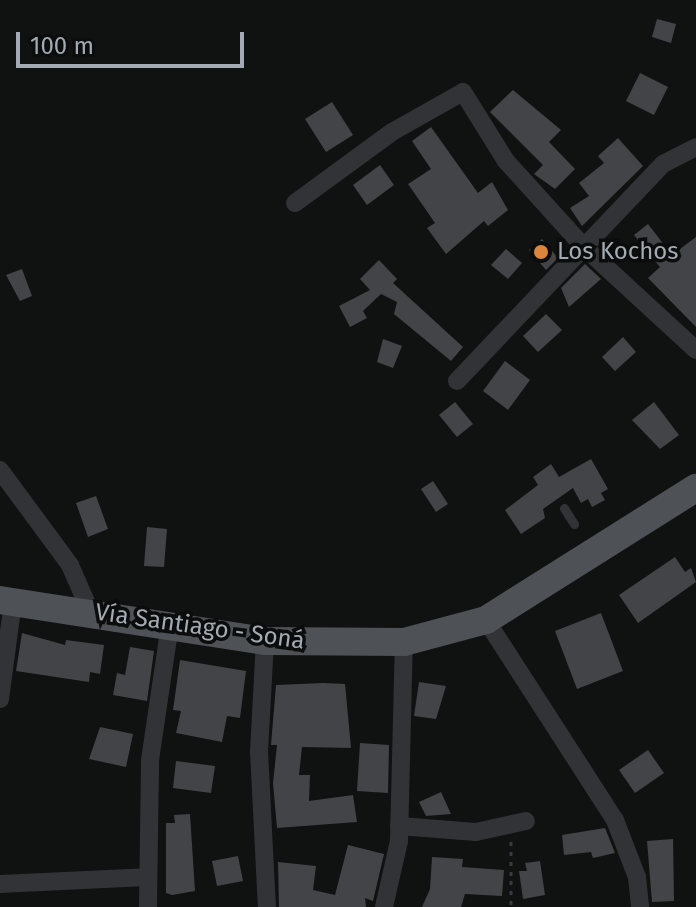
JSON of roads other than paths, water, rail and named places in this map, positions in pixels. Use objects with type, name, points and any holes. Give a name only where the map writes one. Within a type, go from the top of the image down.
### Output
[{"type":"main road","name":"Vía Santiago - Soná","points":[[6,601],[90,611],[265,641],[404,642],[486,620],[696,488]]},
{"type":"street","points":[[295,203],[392,132],[463,92],[506,161],[584,247],[696,350]]},
{"type":"street","points":[[457,381],[663,164],[696,147]]},
{"type":"street","points":[[0,470],[70,565],[90,611]]},
{"type":"street","points":[[0,699],[6,601]]},
{"type":"street","points":[[486,620],[615,820],[637,877],[640,907]]},
{"type":"street","points":[[148,907],[146,877],[150,760],[170,625]]},
{"type":"street","points":[[265,641],[259,751],[267,907]]},
{"type":"street","points":[[384,907],[399,826],[404,642]]},
{"type":"street","points":[[399,826],[476,832],[518,823]]},
{"type":"street","points":[[0,884],[146,877]]},
{"type":"lane","points":[[564,508],[574,524]]},
{"type":"place","name":"Los Kochos","points":[[541,252]]}]
